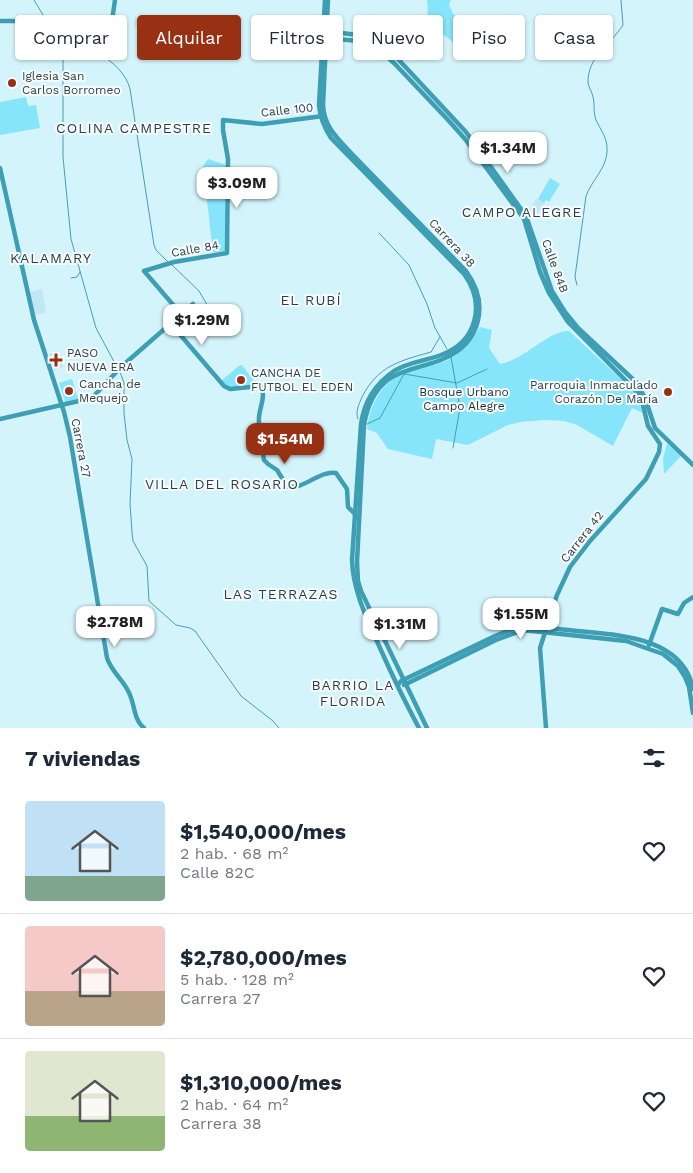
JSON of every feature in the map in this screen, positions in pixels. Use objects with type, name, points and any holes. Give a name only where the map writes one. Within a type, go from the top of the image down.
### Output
[{"type":"street","points":[[0,22],[112,20],[115,0]]},
{"type":"street","name":"Carrera 38","points":[[326,15],[327,0]]},
{"type":"street","name":"Calle 84B","points":[[343,33],[358,35],[378,42],[398,59],[466,132],[526,216],[544,270],[557,301],[578,328],[637,383],[645,398],[650,424]]},
{"type":"street","name":"Calle 84B","points":[[343,40],[360,41],[379,49],[466,139],[524,219],[540,272],[555,304],[573,329],[638,393],[650,424]]},
{"type":"street","name":"Carrera 38","points":[[324,60],[322,116],[331,138],[464,274],[473,290],[476,305],[471,330],[462,342],[442,355],[396,370],[378,384],[370,395],[362,413],[357,514],[358,581],[361,591],[427,728]]},
{"type":"street","name":"Carrera 38","points":[[322,116],[334,135],[431,232],[472,280],[478,297],[478,322],[474,332],[464,345],[451,355],[436,362],[398,374],[381,387],[366,414],[364,425],[352,560],[356,591],[419,728]]},
{"type":"street","name":"Calle 100","points":[[226,253],[228,159],[223,120],[262,124],[322,116]]},
{"type":"street","points":[[458,123],[466,125]]},
{"type":"street","name":"Carrera 27","points":[[0,168],[34,320],[62,405],[74,462],[107,658],[110,668],[130,695],[137,720],[143,728]]},
{"type":"street","name":"Calle 84","points":[[181,314],[144,271],[170,263],[226,253]]},
{"type":"street","points":[[0,418],[86,400],[96,394],[115,372],[193,304]]},
{"type":"street","points":[[170,324],[222,385],[230,390],[261,386],[264,393],[259,416],[260,435],[266,463],[277,470],[285,483],[289,487],[324,474],[336,473],[347,489],[348,507],[357,514]]},
{"type":"street","points":[[650,424],[693,465]]},
{"type":"street","name":"Carrera 42","points":[[546,728],[540,656],[545,631],[557,595],[570,567],[603,525],[646,479],[661,447],[660,441],[650,424]]},
{"type":"street","name":"Carrera 42","points":[[656,458],[661,453],[664,437]]},
{"type":"street","points":[[649,646],[662,609],[678,614],[684,603],[693,597]]},
{"type":"street","points":[[398,685],[515,628],[523,626],[545,631],[617,635],[670,653],[688,671],[693,689]]},
{"type":"street","points":[[649,646],[668,657],[678,666],[685,677],[693,713]]},
{"type":"shaded area","points":[[135,18],[137,18],[137,27],[134,27]]},
{"type":"shaded area","points":[[536,198],[544,203],[535,220],[529,211]]},
{"type":"shaded area","points":[[42,289],[46,313],[35,315],[29,292]]},
{"type":"shaded area","name":"PASO NUEVA ERA","points":[[58,351],[63,367],[54,371],[50,366],[52,365],[49,354]]},
{"type":"green space","points":[[427,0],[451,0],[449,5],[454,15],[453,42],[443,34],[443,15],[427,15]]},
{"type":"green space","points":[[26,97],[28,106],[36,105],[40,128],[0,135],[0,102]]},
{"type":"green space","points":[[208,159],[226,165],[225,251],[213,252],[203,166]]},
{"type":"green space","points":[[550,178],[560,184],[549,202],[546,200],[544,203],[538,199]]},
{"type":"green space","name":"Bosque Urbano Campo Alegre","points":[[480,327],[492,330],[489,348],[500,364],[518,357],[553,335],[569,331],[635,392],[643,413],[632,408],[613,446],[577,425],[564,421],[545,420],[508,425],[468,445],[436,439],[432,459],[388,449],[377,433],[367,429],[371,411],[378,395],[398,376],[412,370],[443,362],[458,354],[467,346]]},
{"type":"green space","points":[[242,365],[257,385],[232,388],[221,381]]},
{"type":"green space","name":"Cancha de Mequejo","points":[[72,379],[78,399],[65,402],[59,383]]},
{"type":"green space","points":[[667,443],[681,456],[664,474],[663,459]]},
{"type":"waterway","points":[[34,0],[43,15]]},
{"type":"waterway","points":[[577,285],[575,277],[586,196],[604,164],[607,152],[605,139],[595,117],[593,97],[588,83],[589,74],[595,58],[623,25],[621,0]]},
{"type":"waterway","points":[[63,60],[63,157],[71,239],[96,328],[118,369]]},
{"type":"waterway","points":[[109,60],[125,78],[130,89],[154,245],[156,250],[169,263]]},
{"type":"waterway","points":[[379,233],[409,265],[427,304],[435,328],[447,349]]},
{"type":"waterway","points":[[172,265],[199,291],[209,308],[228,320]]},
{"type":"waterway","points":[[71,278],[77,277],[80,272]]},
{"type":"waterway","points":[[358,419],[357,411],[362,397],[375,378],[390,366],[431,352],[440,337]]},
{"type":"waterway","points":[[451,357],[460,408],[453,448]]},
{"type":"waterway","points":[[404,374],[457,383],[487,369]]},
{"type":"waterway","points":[[120,372],[124,383],[124,413],[127,440],[132,459],[130,504],[133,541],[147,566],[149,601],[176,625],[195,631],[241,696],[279,728]]},
{"type":"waterway","points":[[367,424],[380,418],[404,374]]},
{"type":"place","name":"Iglesia San Carlos Borromeo","points":[[12,83]]},
{"type":"place","name":"PASO NUEVA ERA","points":[[56,360]]},
{"type":"place","name":"CANCHA DE FUTBOL EL EDEN","points":[[241,380]]},
{"type":"place","name":"Cancha de Mequejo","points":[[69,391]]},
{"type":"place","name":"Parroquia Inmaculado Corazón De María","points":[[668,392]]},
{"type":"district","name":"COLINA CAMPESTRE","points":[[134,128]]},
{"type":"district","name":"CAMPO ALEGRE","points":[[522,212]]},
{"type":"district","name":"KALAMARY","points":[[51,258]]},
{"type":"district","name":"EL RUBÍ","points":[[311,300]]},
{"type":"district","name":"VILLA DEL ROSARIO","points":[[222,484]]},
{"type":"district","name":"LAS TERRAZAS","points":[[281,594]]},
{"type":"district","name":"BARRIO LA FLORIDA","points":[[353,694]]}]
